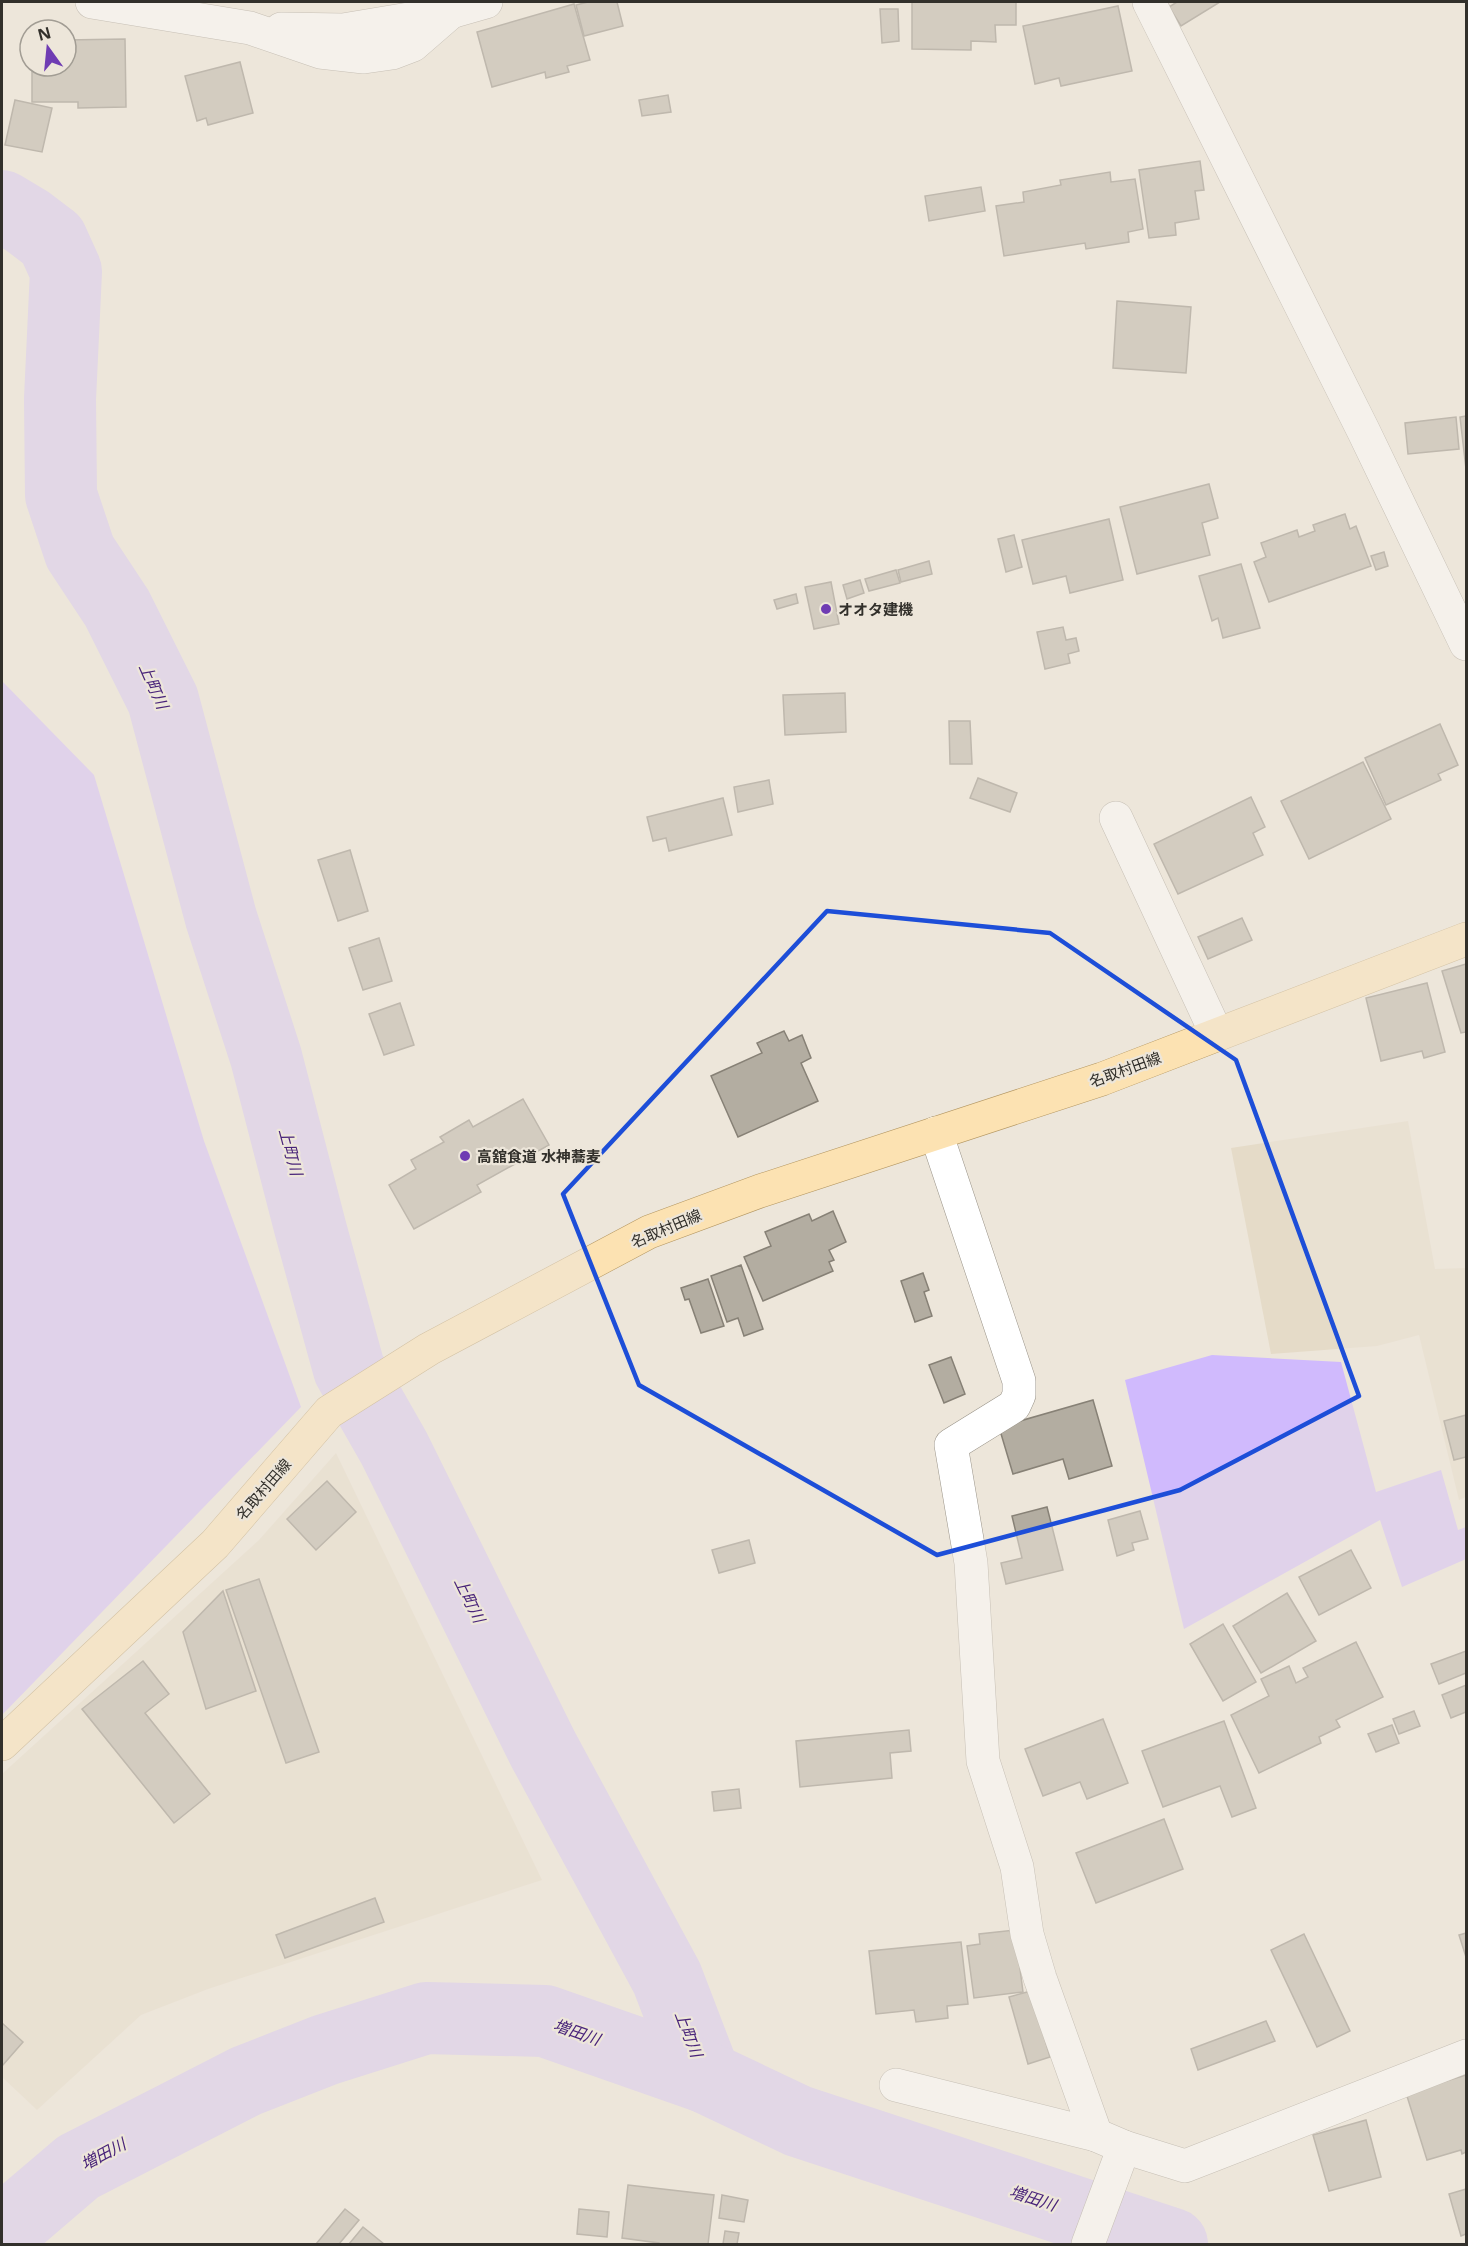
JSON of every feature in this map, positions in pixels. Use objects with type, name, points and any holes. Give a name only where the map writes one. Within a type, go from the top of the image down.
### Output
[{"type":"main road","name":"名取村田線","points":[[2,1744],[215,1544],[329,1412],[429,1349],[649,1232],[760,1191],[1102,1079],[1467,939]]},
{"type":"street","points":[[111,3],[250,28],[320,52],[364,57],[392,53],[413,45],[451,12],[486,2]]},
{"type":"street","points":[[1149,2],[1364,432],[1467,644]]},
{"type":"street","points":[[1116,819],[1216,1035]]},
{"type":"street","points":[[936,1133],[1019,1381],[1019,1395],[1014,1406],[951,1445],[971,1563],[983,1761],[1017,1867],[1027,1934],[1040,1978],[1113,2149],[1088,2244]]},
{"type":"street","points":[[896,2085],[1113,2149],[1185,2166],[1467,2056]]},
{"type":"highlighted area","points":[[827,911],[1050,933],[1236,1060],[1359,1396],[1180,1490],[937,1555],[639,1385],[563,1194]]},
{"type":"shaded area","points":[[2,681],[94,775],[204,1141],[301,1407],[2,1715]]},
{"type":"shaded area","points":[[1408,1121],[1435,1269],[1466,1268],[1466,1497],[1459,1500],[1419,1335],[1377,1346],[1271,1354],[1231,1148]]},
{"type":"shaded area","points":[[1212,1355],[1341,1362],[1376,1492],[1441,1470],[1458,1530],[1466,1527],[1466,1559],[1402,1587],[1380,1520],[1184,1629],[1125,1380]]},
{"type":"shaded area","points":[[336,1453],[542,1880],[208,1989],[141,2015],[37,2110],[2,2077],[2,1774],[259,1540]]},
{"type":"building","points":[[588,2],[617,2],[623,26],[584,36],[576,5]]},
{"type":"building","points":[[912,2],[1016,2],[1016,25],[995,25],[996,42],[971,41],[971,50],[912,49]]},
{"type":"building","points":[[1177,2],[1220,2],[1181,26],[1169,7]]},
{"type":"building","points":[[574,4],[590,60],[567,66],[569,72],[546,78],[545,72],[492,87],[477,32]]},
{"type":"building","points":[[1118,6],[1132,71],[1061,86],[1059,78],[1035,84],[1023,26]]},
{"type":"building","points":[[880,9],[898,9],[899,41],[882,43]]},
{"type":"building","points":[[125,39],[126,107],[78,108],[78,102],[32,102],[32,78],[78,78],[78,40]]},
{"type":"building","points":[[240,62],[253,113],[208,125],[206,118],[197,121],[185,76]]},
{"type":"building","points":[[668,95],[671,112],[642,116],[639,100]]},
{"type":"building","points":[[15,100],[52,108],[42,152],[5,145]]},
{"type":"building","points":[[1200,161],[1204,190],[1195,191],[1199,219],[1175,223],[1176,235],[1149,238],[1139,170]]},
{"type":"building","points":[[1110,172],[1111,182],[1135,179],[1143,229],[1128,232],[1129,242],[1086,249],[1085,243],[1004,256],[996,206],[1024,202],[1023,192],[1061,185],[1060,180]]},
{"type":"building","points":[[981,187],[985,211],[929,221],[925,196]]},
{"type":"building","points":[[1117,301],[1191,307],[1186,373],[1113,368]]},
{"type":"building","points":[[1466,416],[1466,469],[1460,417]]},
{"type":"building","points":[[1456,417],[1459,449],[1408,454],[1405,423]]},
{"type":"building","points":[[1209,484],[1218,518],[1202,523],[1210,555],[1137,574],[1120,507]]},
{"type":"building","points":[[1345,514],[1350,529],[1356,526],[1371,566],[1269,602],[1254,562],[1266,557],[1261,543],[1297,530],[1299,537],[1315,531],[1313,525]]},
{"type":"building","points":[[1109,519],[1123,580],[1070,593],[1066,576],[1033,584],[1022,540]]},
{"type":"building","points":[[1014,535],[1022,567],[1006,572],[998,539]]},
{"type":"building","points":[[1384,552],[1388,566],[1376,570],[1371,556]]},
{"type":"building","points":[[929,561],[932,574],[901,582],[898,570]]},
{"type":"building","points":[[1241,564],[1260,628],[1223,638],[1218,618],[1212,621],[1199,576]]},
{"type":"building","points":[[896,570],[900,583],[869,591],[865,579]]},
{"type":"building","points":[[860,580],[864,593],[847,599],[843,585]]},
{"type":"building","points":[[831,582],[839,624],[814,629],[805,587]]},
{"type":"building","points":[[796,594],[798,603],[777,609],[774,600]]},
{"type":"building","points":[[1063,627],[1066,640],[1076,638],[1079,651],[1068,654],[1070,663],[1045,669],[1037,632]]},
{"type":"building","points":[[845,693],[846,732],[785,735],[783,695]]},
{"type":"building","points":[[949,721],[970,721],[972,764],[950,764]]},
{"type":"building","points":[[1440,724],[1458,765],[1438,774],[1441,780],[1386,805],[1365,758]]},
{"type":"building","points":[[1363,762],[1391,819],[1309,859],[1281,801]]},
{"type":"building","points":[[978,778],[1017,793],[1010,812],[970,798]]},
{"type":"building","points":[[769,780],[773,804],[738,812],[734,787]]},
{"type":"building","points":[[1251,797],[1265,827],[1253,833],[1263,855],[1178,894],[1154,844]]},
{"type":"building","points":[[723,798],[732,835],[669,851],[666,838],[653,841],[647,817]]},
{"type":"building","points":[[350,850],[368,911],[338,921],[318,860]]},
{"type":"building","points":[[1242,918],[1252,940],[1208,959],[1198,937]]},
{"type":"building","points":[[379,938],[392,981],[363,990],[349,948]]},
{"type":"building","points":[[1466,964],[1466,1032],[1461,1033],[1442,971]]},
{"type":"building","points":[[1427,983],[1445,1052],[1424,1058],[1422,1051],[1381,1061],[1366,998]]},
{"type":"building","points":[[400,1003],[414,1045],[384,1055],[369,1014]]},
{"type":"building","points":[[784,1031],[789,1041],[802,1035],[811,1058],[801,1063],[818,1101],[738,1137],[711,1076],[762,1053],[757,1043]]},
{"type":"building","points":[[523,1099],[549,1145],[477,1185],[481,1192],[414,1229],[389,1185],[416,1169],[411,1160],[444,1142],[440,1137],[469,1120],[473,1127]]},
{"type":"building","points":[[833,1211],[846,1242],[829,1250],[834,1260],[829,1262],[833,1271],[763,1301],[744,1257],[771,1246],[765,1232],[809,1214],[812,1221]]},
{"type":"building","points":[[741,1265],[763,1329],[744,1336],[738,1318],[727,1322],[711,1276]]},
{"type":"building","points":[[923,1273],[929,1290],[924,1292],[932,1316],[915,1322],[901,1281]]},
{"type":"building","points":[[708,1279],[724,1326],[701,1333],[689,1299],[685,1300],[681,1288]]},
{"type":"building","points":[[951,1357],[965,1394],[944,1403],[929,1365]]},
{"type":"building","points":[[1093,1400],[1112,1466],[1069,1479],[1063,1459],[1013,1474],[999,1427]]},
{"type":"building","points":[[1466,1415],[1466,1457],[1454,1460],[1444,1421]]},
{"type":"building","points":[[327,1481],[356,1512],[316,1550],[287,1519]]},
{"type":"building","points":[[1047,1507],[1063,1570],[1006,1584],[1001,1563],[1022,1558],[1012,1516]]},
{"type":"building","points":[[1140,1511],[1148,1539],[1132,1543],[1134,1550],[1117,1556],[1108,1520]]},
{"type":"building","points":[[749,1540],[755,1563],[719,1573],[712,1550]]},
{"type":"building","points":[[1351,1550],[1371,1588],[1319,1615],[1299,1577]]},
{"type":"building","points":[[259,1579],[319,1752],[286,1763],[226,1590]]},
{"type":"building","points":[[223,1591],[256,1691],[206,1709],[183,1632]]},
{"type":"building","points":[[1287,1593],[1316,1641],[1261,1673],[1233,1626]]},
{"type":"building","points":[[1223,1624],[1256,1682],[1223,1701],[1190,1644]]},
{"type":"building","points":[[1356,1642],[1383,1697],[1336,1720],[1340,1727],[1319,1737],[1321,1743],[1259,1773],[1231,1715],[1269,1696],[1261,1679],[1289,1666],[1296,1683],[1308,1677],[1303,1668]]},
{"type":"building","points":[[1466,1651],[1466,1673],[1439,1684],[1431,1664]]},
{"type":"building","points":[[143,1661],[169,1694],[145,1713],[210,1794],[174,1823],[82,1709]]},
{"type":"building","points":[[1466,1685],[1466,1712],[1451,1718],[1442,1695]]},
{"type":"building","points":[[1414,1711],[1420,1726],[1399,1734],[1393,1719]]},
{"type":"building","points":[[1103,1719],[1128,1783],[1087,1799],[1080,1782],[1043,1796],[1025,1749]]},
{"type":"building","points":[[1224,1721],[1256,1808],[1232,1817],[1220,1786],[1163,1807],[1142,1751]]},
{"type":"building","points":[[1392,1725],[1399,1743],[1376,1752],[1368,1734]]},
{"type":"building","points":[[909,1730],[911,1751],[890,1753],[892,1778],[800,1787],[796,1741]]},
{"type":"building","points":[[739,1789],[741,1808],[714,1811],[712,1792]]},
{"type":"building","points":[[1164,1819],[1183,1869],[1096,1903],[1076,1853]]},
{"type":"building","points":[[375,1898],[384,1922],[285,1958],[276,1935]]},
{"type":"building","points":[[1015,1930],[1023,1992],[974,1998],[967,1946],[980,1944],[979,1934]]},
{"type":"building","points":[[1466,1933],[1466,1957],[1459,1935]]},
{"type":"building","points":[[1304,1934],[1350,2031],[1317,2047],[1271,1950]]},
{"type":"building","points":[[961,1942],[968,2004],[947,2006],[948,2018],[916,2022],[914,2010],[876,2014],[869,1951]]},
{"type":"building","points":[[1031,1991],[1050,2057],[1028,2064],[1009,1997]]},
{"type":"building","points":[[1266,2021],[1275,2041],[1198,2070],[1191,2049]]},
{"type":"building","points":[[2,2023],[23,2042],[2,2066]]},
{"type":"building","points":[[1466,2075],[1466,2152],[1462,2154],[1461,2150],[1427,2160],[1406,2093]]},
{"type":"building","points":[[1366,2120],[1381,2177],[1329,2191],[1313,2135]]},
{"type":"building","points":[[628,2185],[714,2195],[708,2244],[659,2244],[622,2238]]},
{"type":"building","points":[[1466,2189],[1466,2234],[1461,2236],[1449,2194]]},
{"type":"building","points":[[722,2195],[748,2200],[744,2222],[719,2218]]},
{"type":"building","points":[[345,2209],[359,2220],[339,2244],[316,2244]]},
{"type":"building","points":[[579,2209],[609,2212],[607,2237],[577,2234]]},
{"type":"building","points":[[363,2227],[384,2244],[349,2244]]},
{"type":"building","points":[[725,2231],[739,2233],[737,2244],[723,2244]]},
{"type":"waterway","name":"上町川","points":[[2,206],[52,240],[66,271],[60,399],[61,495],[80,552],[117,608],[163,700],[221,918],[266,1057],[349,1369],[394,1448],[543,1749],[667,1978],[705,2077]]},
{"type":"waterway","name":"増田川","points":[[2,2232],[78,2167],[246,2081],[325,2050],[426,2018],[545,2021],[705,2077],[798,2121],[1172,2244]]},
{"type":"place","name":"オオタ建機","points":[[826,609]]},
{"type":"place","name":"高舘食道 水神蕎麦","points":[[465,1156]]}]
